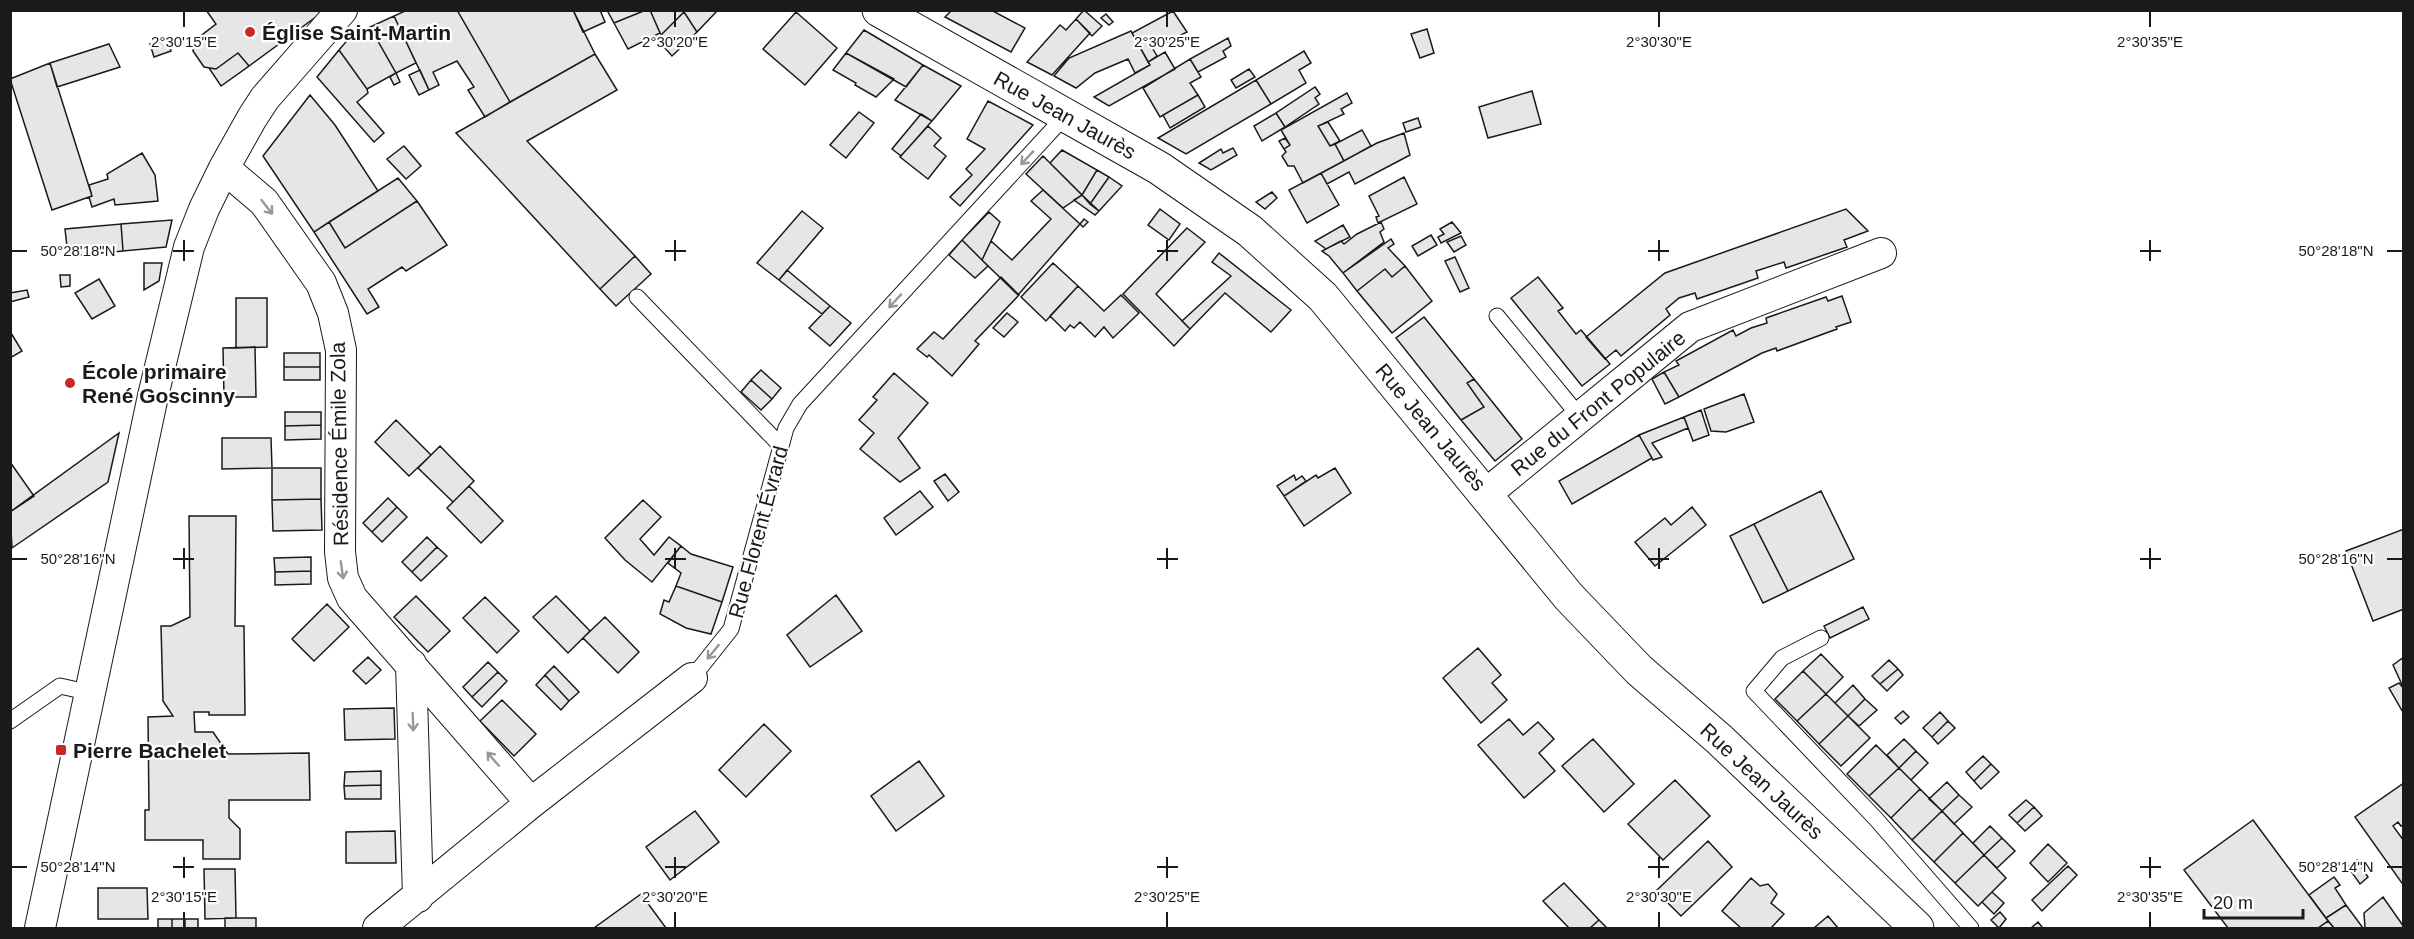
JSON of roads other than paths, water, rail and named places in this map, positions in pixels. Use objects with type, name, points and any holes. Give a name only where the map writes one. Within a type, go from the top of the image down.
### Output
[{"type":"main road","name":"Rue Jean Jaurès","points":[[879,10],[1159,168],[1250,231],[1323,297],[1569,597],[1639,670],[1719,739],[1917,928]]},
{"type":"street","points":[[40,928],[153,396],[184,268],[204,208],[224,168],[266,98],[342,10]]},
{"type":"street","name":"Résidence Émile Zola","points":[[224,168],[264,202],[321,284],[333,313],[340,350],[340,552],[343,578],[352,598],[531,803]]},
{"type":"street","name":"Rue du Front Populaire","points":[[1486,494],[1690,327],[1881,254]]},
{"type":"street","points":[[411,664],[418,897]]},
{"type":"street","name":"Rue Florent Évrard","points":[[378,928],[531,803],[692,678]]},
{"type":"lane","name":"Rue Florent Évrard","points":[[692,678],[731,629],[786,428],[800,404],[1066,115]]},
{"type":"lane","points":[[637,297],[781,446]]},
{"type":"lane","points":[[1497,316],[1580,417]]},
{"type":"lane","points":[[1821,638],[1782,658],[1754,691],[1876,819],[1971,928]]},
{"type":"lane","points":[[10,721],[60,686],[91,693]]},
{"type":"place","name":"Église Saint-Martin","points":[[250,32]]},
{"type":"place","name":"École primaire René Goscinny","points":[[70,383]]},
{"type":"place","name":"Pierre Bachelet","points":[[61,750]]}]
